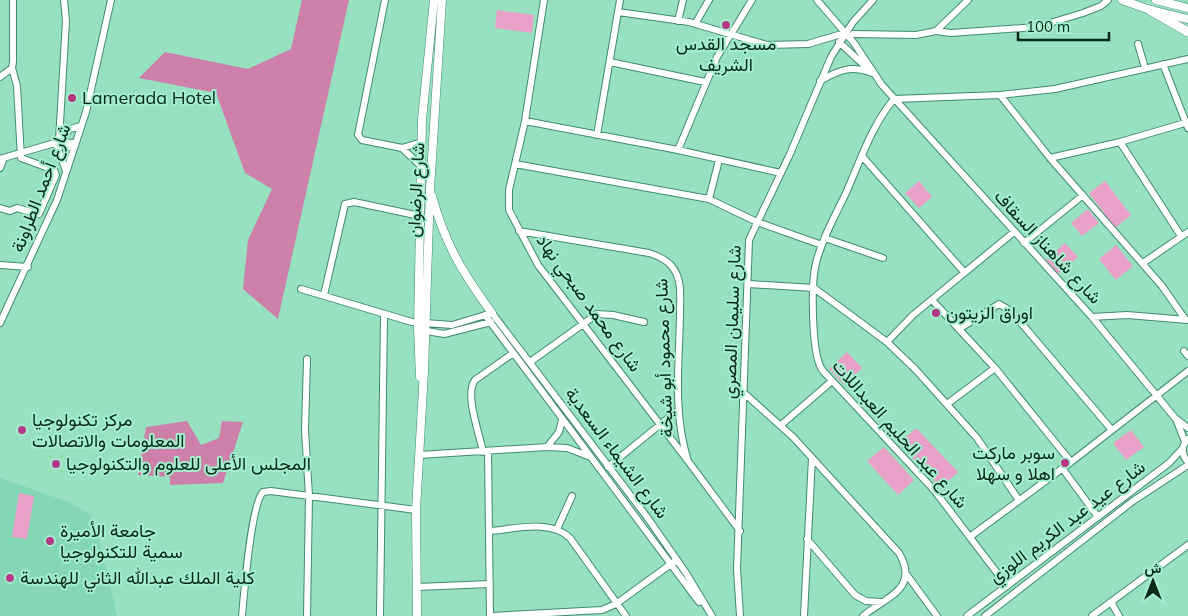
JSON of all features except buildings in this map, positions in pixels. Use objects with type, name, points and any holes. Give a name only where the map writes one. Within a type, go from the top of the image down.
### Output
[{"type":"highway","points":[[1150,10],[1188,32]]},
{"type":"main road","points":[[420,216],[426,75],[434,0]]},
{"type":"main road","name":"شارع الرضوان","points":[[420,325],[442,0]]},
{"type":"main road","points":[[1122,0],[1150,10],[1188,19]]},
{"type":"main road","points":[[1156,0],[1188,8]]},
{"type":"main road","points":[[428,50],[438,50]]},
{"type":"main road","points":[[426,75],[436,76]]},
{"type":"main road","points":[[430,189],[441,229],[455,259],[488,314]]},
{"type":"main road","name":"شارع الرضوان","points":[[417,616],[416,510],[422,382],[419,372],[420,216]]},
{"type":"street","points":[[0,208],[10,211],[17,208],[39,214],[56,177],[54,170],[22,160],[20,153],[17,86],[12,68],[13,0]]},
{"type":"street","points":[[64,0],[66,27],[57,143],[66,171]]},
{"type":"street","name":"شارع أحمد الطراونة","points":[[0,323],[28,267],[57,200],[81,126],[111,0]]},
{"type":"street","points":[[385,0],[357,132],[362,140],[402,148],[422,142]]},
{"type":"street","name":"شارع محمد صبحي نهاد","points":[[544,0],[525,122],[508,204],[519,231],[538,265],[584,322],[688,461]]},
{"type":"street","points":[[597,135],[620,0]]},
{"type":"street","points":[[678,20],[683,0]]},
{"type":"street","points":[[695,24],[710,0]]},
{"type":"street","points":[[678,150],[705,82],[730,33],[752,0]]},
{"type":"street","points":[[817,0],[854,43],[872,73]]},
{"type":"street","name":"شارع سليمان المصري","points":[[740,616],[737,569],[749,284],[748,250],[757,222],[781,172],[819,82],[839,42],[853,22],[873,0]]},
{"type":"street","points":[[936,31],[968,0]]},
{"type":"street","points":[[853,34],[916,35],[936,31],[951,32],[1037,27],[1083,13],[1108,0]]},
{"type":"street","points":[[618,12],[678,20],[730,33],[755,42],[785,46],[818,43],[840,34],[845,34]]},
{"type":"street","points":[[853,22],[854,43]]},
{"type":"street","points":[[839,42],[872,73],[894,98],[1000,95],[1074,86],[1188,59]]},
{"type":"street","points":[[1138,44],[1145,68]]},
{"type":"street","points":[[610,62],[705,82]]},
{"type":"street","points":[[1050,158],[1187,125],[1163,64]]},
{"type":"street","points":[[819,82],[843,69],[853,67],[872,73]]},
{"type":"street","points":[[0,77],[12,68]]},
{"type":"street","points":[[1000,95],[1082,196],[1143,263],[1187,319]]},
{"type":"street","name":"شارع عبد الحليم العبداللات","points":[[894,98],[886,109],[862,156],[822,245],[815,266],[815,357],[819,367],[934,490],[971,536],[1007,586]]},
{"type":"street","name":"شارع شاهناز السقاف","points":[[894,98],[1092,317],[1175,418],[1186,440]]},
{"type":"street","points":[[525,122],[678,150],[781,172]]},
{"type":"street","points":[[57,143],[70,129],[81,126]]},
{"type":"street","points":[[1120,142],[1181,236]]},
{"type":"street","points":[[0,168],[2,158],[57,143],[74,146]]},
{"type":"street","points":[[402,148],[421,166]]},
{"type":"street","points":[[862,156],[964,272]]},
{"type":"street","points":[[709,199],[719,160]]},
{"type":"street","points":[[515,164],[709,199],[757,222],[822,245]]},
{"type":"street","points":[[1024,244],[1082,196]]},
{"type":"street","points":[[324,295],[345,204],[354,202],[420,216]]},
{"type":"street","name":"شارع محمود أبو شيخة","points":[[519,231],[649,253],[666,260],[673,266],[679,278],[678,410],[682,440],[688,461],[740,531]]},
{"type":"street","points":[[886,342],[964,272],[1014,232]]},
{"type":"street","points":[[1143,263],[1188,232]]},
{"type":"street","points":[[825,238],[883,258]]},
{"type":"street","points":[[0,265],[28,267]]},
{"type":"street","points":[[749,284],[814,288],[886,342],[947,404],[993,459],[1018,499]]},
{"type":"street","points":[[301,289],[444,334],[497,320]]},
{"type":"street","points":[[932,300],[994,368],[1071,462]]},
{"type":"street","points":[[959,329],[999,304],[1011,311],[1111,429]]},
{"type":"street","points":[[530,362],[592,316],[602,313],[644,322]]},
{"type":"street","points":[[420,325],[458,323],[488,314]]},
{"type":"street","name":"شارع الشيماء السعدية","points":[[488,314],[497,320],[530,362],[608,467],[712,616]]},
{"type":"street","name":"شارع الشيماء السعدية","points":[[488,314],[489,323],[512,354],[590,457],[674,562],[707,616]]},
{"type":"street","points":[[380,616],[384,315]]},
{"type":"street","points":[[1092,317],[1127,315],[1187,319]]},
{"type":"street","points":[[458,323],[460,331]]},
{"type":"street","points":[[512,354],[472,384],[473,412],[486,452],[490,531],[491,616],[553,615],[594,611],[616,604],[674,562]]},
{"type":"street","points":[[307,359],[305,430],[309,496],[307,616]]},
{"type":"street","points":[[947,404],[994,368]]},
{"type":"street","points":[[971,536],[1018,499],[1071,462],[1188,371]]},
{"type":"street","points":[[781,425],[832,381]]},
{"type":"street","points":[[744,394],[781,425],[899,553],[904,562],[907,575],[937,616]]},
{"type":"street","points":[[608,467],[678,410]]},
{"type":"street","name":"شارع شاهناز السقاف","points":[[1175,418],[1188,428]]},
{"type":"street","points":[[547,446],[558,432],[562,420]]},
{"type":"street","points":[[1186,440],[1182,449],[1188,463]]},
{"type":"street","points":[[419,455],[486,452],[547,446],[567,448],[590,457]]},
{"type":"street","name":"شارع عيد عبد الكريم اللوزي","points":[[967,616],[1169,464],[1182,449]]},
{"type":"street","points":[[804,616],[812,458]]},
{"type":"street","name":"شارع عيد عبد الكريم اللوزي","points":[[984,616],[1133,501],[1188,463]]},
{"type":"street","points":[[1062,468],[1098,517]]},
{"type":"street","points":[[242,616],[253,530],[261,494],[272,491],[416,510]]},
{"type":"street","points":[[557,529],[572,496]]},
{"type":"street","points":[[490,531],[548,527],[557,529],[570,538],[626,616]]},
{"type":"street","points":[[807,539],[855,596],[866,601],[881,602]]},
{"type":"street","points":[[1092,616],[1186,547],[1188,557]]},
{"type":"street","points":[[863,616],[900,590],[907,575]]},
{"type":"street","points":[[417,587],[490,584]]},
{"type":"street","points":[[1111,602],[1119,616]]},
{"type":"shaded area","points":[[302,0],[349,0],[278,319],[243,289],[248,240],[272,189],[245,173],[216,93],[139,78],[165,52],[248,69],[291,49]]},
{"type":"shaded area","points":[[497,10],[534,15],[532,33],[495,28]]},
{"type":"shaded area","points":[[919,181],[932,197],[919,208],[905,193]]},
{"type":"shaded area","points":[[1105,181],[1131,215],[1115,228],[1089,193]]},
{"type":"shaded area","points":[[1088,209],[1099,223],[1082,236],[1071,223]]},
{"type":"shaded area","points":[[1065,243],[1078,257],[1058,274],[1046,260]]},
{"type":"shaded area","points":[[1116,245],[1133,266],[1116,280],[1099,259]]},
{"type":"shaded area","points":[[847,352],[862,368],[844,385],[829,369]]},
{"type":"shaded area","points":[[187,421],[201,445],[219,438],[222,421],[243,422],[223,483],[170,485],[170,477],[138,475],[146,427]]},
{"type":"shaded area","points":[[916,428],[958,472],[941,488],[899,444]]},
{"type":"shaded area","points":[[1131,430],[1144,447],[1126,460],[1113,443]]},
{"type":"shaded area","points":[[884,447],[914,480],[898,495],[867,461]]},
{"type":"shaded area","name":"جامعة الأميرة سمية للتكنولوجيا","points":[[0,478],[71,503],[89,514],[97,529],[117,616],[0,616]]},
{"type":"shaded area","points":[[19,493],[34,496],[27,539],[12,537]]},
{"type":"place","name":"مسجد القدس الشريف","points":[[726,25]]},
{"type":"place","name":"Lamerada Hotel","points":[[72,98]]},
{"type":"place","name":"اوراق الزيتون","points":[[936,313]]},
{"type":"place","name":"مركز تكنولوجيا المعلومات والاتصالات","points":[[22,430]]},
{"type":"place","name":"سوبر ماركت اهلا و سهلا","points":[[1065,463]]},
{"type":"place","name":"المجلس الأعلى للعلوم والتكنولوجيا","points":[[56,464]]},
{"type":"place","name":"جامعة الأميرة سمية للتكنولوجيا","points":[[50,541]]},
{"type":"place","name":"كلية الملك عبدالله الثاني للهندسة","points":[[10,578]]}]
